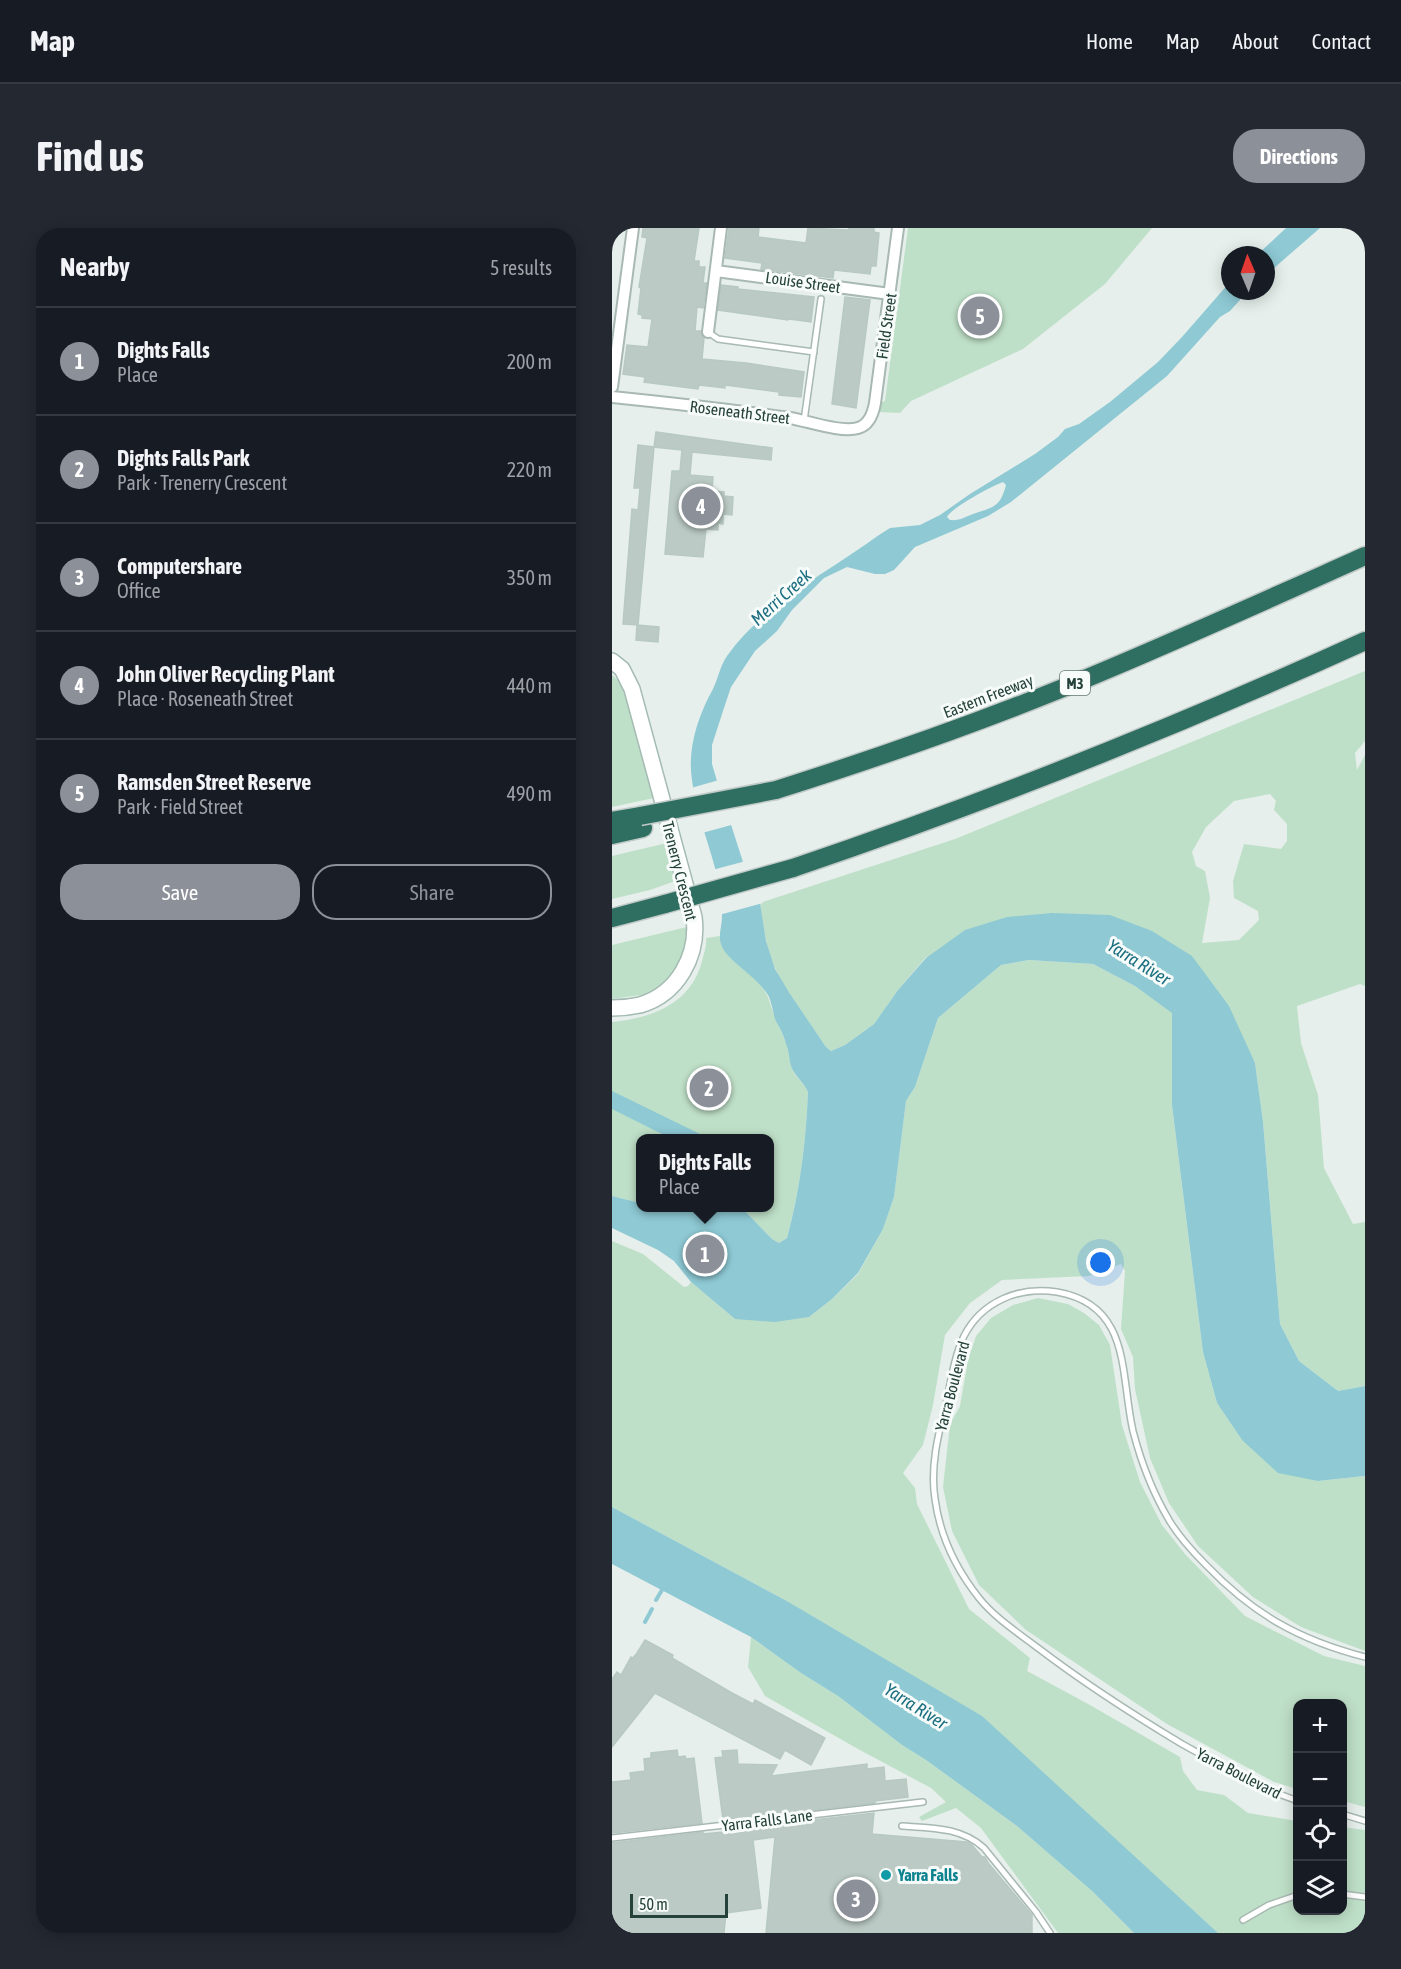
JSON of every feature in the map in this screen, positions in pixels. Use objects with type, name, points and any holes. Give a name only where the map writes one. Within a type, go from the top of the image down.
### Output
[{"type":"highway","name":"Eastern Freeway","points":[[612,835],[641,822],[776,790],[918,743],[1043,696],[1132,659],[1365,556]]},
{"type":"highway","points":[[612,918],[793,868],[978,802],[1097,756],[1365,641]]},
{"type":"highway","points":[[612,821],[641,822]]},
{"type":"street","points":[[612,387],[617,317],[633,228]]},
{"type":"street","points":[[708,332],[722,228]]},
{"type":"street","name":"Field Street","points":[[867,423],[875,403],[898,228]]},
{"type":"street","name":"Louise Street","points":[[716,271],[890,294]]},
{"type":"street","name":"Roseneath Street","points":[[612,397],[698,406],[850,429],[867,423]]},
{"type":"street","name":"Trenerry Crescent","points":[[612,661],[622,669],[632,689],[694,917],[695,934],[688,963],[667,991],[640,1005],[612,1008]]},
{"type":"street","points":[[612,671],[632,689]]},
{"type":"lane","points":[[804,421],[821,299]]},
{"type":"lane","points":[[708,332],[718,339],[814,352]]},
{"type":"lane","name":"Yarra Boulevard","points":[[1293,1799],[1245,1779],[1120,1707],[1065,1669],[1001,1619],[979,1598],[960,1571],[940,1526],[934,1497],[933,1472],[935,1452],[954,1366],[970,1326],[991,1305],[1006,1296],[1022,1292],[1053,1292],[1090,1303],[1107,1324],[1120,1348],[1140,1456],[1158,1498],[1180,1536],[1212,1571],[1254,1609],[1278,1625],[1314,1642],[1365,1657]]},
{"type":"lane","name":"Yarra Falls Lane","points":[[612,1838],[923,1802]]},
{"type":"lane","points":[[1347,1816],[1365,1821]]},
{"type":"lane","points":[[902,1826],[945,1829],[974,1839],[1036,1912],[1050,1933]]},
{"type":"lane","points":[[1347,1895],[1365,1897]]},
{"type":"lane","points":[[1244,1920],[1269,1905],[1293,1897]]},
{"type":"green space","points":[[908,228],[1152,228],[1105,284],[1023,349],[911,401],[900,413],[879,412],[880,403],[885,401]]},
{"type":"green space","points":[[1365,671],[1365,741],[1355,753],[1357,770],[1365,755],[1365,986],[1360,984],[1297,1006],[1301,1043],[1318,1095],[1324,1168],[1353,1224],[1365,1222],[1365,1386],[1338,1391],[1299,1361],[1280,1324],[1263,1122],[1255,1063],[1192,956],[926,957],[898,990],[874,1024],[845,1045],[831,1051],[826,1047],[792,999],[775,968],[767,944],[760,903],[955,839]],"holes":[[[1270,794],[1276,801],[1274,810],[1287,824],[1287,841],[1281,849],[1244,844],[1233,881],[1234,898],[1258,911],[1259,920],[1239,940],[1202,943],[1210,898],[1205,871],[1196,866],[1192,852],[1206,827],[1234,801]]]},
{"type":"green space","points":[[612,675],[622,684],[654,798],[612,807]]},
{"type":"green space","points":[[667,843],[678,880],[650,890],[612,899],[612,856]]},
{"type":"green space","points":[[691,926],[680,967],[655,993],[612,999],[612,945]]},
{"type":"green space","points":[[720,936],[725,951],[730,957],[760,984],[786,1043],[793,1070],[808,1092],[799,1184],[787,1238],[779,1243],[772,1239],[746,1212],[774,1212],[774,1134],[636,1134],[636,1202],[612,1196],[612,1022],[655,1012],[679,998],[697,976],[706,938]]},
{"type":"green space","points":[[1029,960],[1093,964],[1135,986],[1172,1012],[1172,1105],[1203,1352],[1217,1403],[1242,1440],[1318,1481],[1365,1476],[1365,1651],[1301,1627],[1253,1597],[1198,1546],[1169,1503],[1150,1458],[1135,1389],[1133,1357],[1121,1329],[1125,1271],[1121,1264],[1089,1276],[1002,1280],[970,1303],[945,1335],[933,1405],[923,1445],[903,1473],[915,1488],[917,1504],[969,1609],[1030,1658],[1027,1671],[1180,1757],[1183,1771],[1197,1790],[1224,1795],[1248,1813],[1293,1820],[1293,1915],[1347,1915],[1347,1828],[1365,1830],[1365,1933],[1218,1933],[1116,1841],[785,1600],[612,1507],[612,1241],[643,1254],[684,1287],[691,1282],[735,1319],[809,1317],[858,1274],[883,1229],[894,1197],[906,1101],[915,1087],[938,1018],[1001,965]]},
{"type":"green space","points":[[1038,1298],[1068,1304],[1099,1325],[1110,1345],[1122,1425],[1140,1482],[1162,1525],[1185,1554],[1245,1616],[1324,1656],[1365,1666],[1365,1807],[1347,1802],[1347,1699],[1293,1699],[1293,1788],[1274,1782],[1167,1724],[1026,1630],[979,1585],[952,1531],[943,1487],[950,1424],[960,1406],[968,1360],[976,1336],[991,1318],[1013,1305]]},
{"type":"green space","points":[[751,1637],[838,1696],[902,1745],[1017,1826],[1092,1891],[1134,1933],[1058,1933],[981,1828],[956,1808],[922,1821],[919,1817],[946,1802],[931,1788],[765,1696],[748,1667]]},
{"type":"water","points":[[1286,228],[1320,228],[1275,267],[1275,246],[1267,246]]},
{"type":"water","name":"Yarra River","points":[[1221,292],[1221,300],[1240,300],[1230,311],[1220,317],[1167,376],[1011,502],[988,516],[915,547],[894,570],[885,574],[875,574],[847,567],[824,578],[792,610],[777,631],[755,651],[731,687],[712,745],[712,764],[743,862],[760,903],[766,941],[775,969],[826,1047],[831,1051],[845,1045],[874,1024],[898,990],[926,958],[965,930],[1007,917],[1052,913],[1110,915],[1152,931],[1192,956],[1229,1006],[1255,1063],[1263,1122],[1280,1324],[1299,1361],[1338,1391],[1365,1386],[1365,1476],[1318,1481],[1278,1473],[1242,1440],[1217,1403],[1203,1352],[1172,1105],[1172,1013],[1135,986],[1093,964],[1029,960],[1001,965],[938,1018],[915,1087],[906,1101],[894,1197],[883,1229],[858,1273],[832,1299],[809,1317],[775,1322],[735,1319],[691,1282],[674,1261],[658,1250],[612,1228],[612,1196],[636,1202],[636,1212],[746,1212],[772,1239],[779,1243],[787,1238],[799,1184],[808,1092],[791,1066],[788,1049],[775,1019],[769,997],[758,983],[729,957],[721,944],[722,911],[719,886],[692,780],[691,756],[695,733],[727,656],[742,637],[778,604],[890,528],[920,525],[940,515],[1035,454],[1065,429],[1079,424],[1110,402],[1158,362]],"holes":[[[1003,482],[1006,485],[998,502],[991,508],[960,519],[950,520],[947,517],[956,508]]]},
{"type":"water","points":[[612,1091],[700,1134],[662,1134],[612,1109]]},
{"type":"water","name":"Yarra River","points":[[612,1507],[785,1600],[982,1716],[1218,1933],[1134,1933],[1092,1891],[1017,1826],[902,1745],[838,1696],[751,1637],[612,1564]]},
{"type":"pier","points":[[719,780],[735,824],[702,833],[691,788]]},
{"type":"pier","points":[[746,861],[763,903],[719,915],[712,870]]},
{"type":"building","points":[[643,228],[699,228],[694,261],[699,261],[699,267],[705,267],[703,283],[707,283],[703,308],[697,307],[695,331],[701,331],[704,338],[702,359],[804,372],[801,397],[725,385],[725,388],[699,385],[698,389],[644,382],[645,377],[623,374],[627,345],[648,347],[652,319],[642,318],[642,315],[638,314],[641,288],[639,287],[647,238],[642,237]]},
{"type":"building","points":[[729,228],[759,228],[758,237],[806,243],[808,228],[848,230],[849,228],[874,228],[874,232],[879,233],[876,266],[871,266],[870,274],[834,270],[833,278],[761,269],[762,263],[725,258]]},
{"type":"building","points":[[721,285],[814,297],[811,322],[718,310]]},
{"type":"building","points":[[845,297],[870,300],[856,408],[832,404]]},
{"type":"building","points":[[656,432],[772,448],[771,460],[692,452],[690,475],[713,477],[712,491],[724,492],[724,496],[733,497],[732,515],[723,514],[723,524],[718,523],[718,530],[706,529],[703,557],[665,554],[672,471],[680,471],[682,450],[654,447]]},
{"type":"building","points":[[638,445],[654,447],[638,625],[623,624],[632,509],[638,510],[640,488],[634,488]]},
{"type":"building","points":[[637,625],[659,627],[658,642],[636,640]]},
{"type":"building","points":[[645,1640],[732,1693],[753,1704],[755,1700],[825,1738],[811,1765],[785,1750],[780,1759],[655,1693],[612,1747],[612,1679],[617,1672],[621,1675],[631,1657],[633,1658]]},
{"type":"building","points":[[677,1750],[678,1757],[694,1758],[702,1823],[612,1833],[612,1782],[631,1780],[630,1773],[645,1771],[644,1759],[651,1758],[651,1753]]},
{"type":"building","points":[[737,1750],[738,1764],[777,1765],[771,1776],[867,1764],[867,1769],[884,1767],[885,1781],[906,1779],[908,1797],[875,1801],[875,1803],[723,1820],[715,1758],[723,1757],[722,1751]]},
{"type":"building","name":"Yarra Falls","points":[[874,1813],[872,1834],[967,1842],[972,1845],[982,1857],[985,1857],[1032,1915],[1032,1933],[766,1933],[775,1837],[753,1840],[761,1908],[726,1913],[724,1933],[612,1933],[612,1843],[703,1832],[703,1834],[724,1832],[724,1830]]},
{"type":"waterway","points":[[656,1600],[662,1590]]},
{"type":"waterway","points":[[645,1622],[652,1609]]},
{"type":"place","name":"Ramsden Street Reserve","points":[[980,316]]},
{"type":"place","name":"John Oliver Recycling Plant","points":[[701,506]]},
{"type":"place","name":"Dights Falls Park","points":[[709,1088]]},
{"type":"place","name":"Dights Falls","points":[[705,1254]]},
{"type":"place","name":"Yarra Falls","points":[[886,1875]]},
{"type":"place","name":"Computershare","points":[[856,1899]]},
{"type":"water label","name":"Merri Creek","points":[[781,597]]}]
